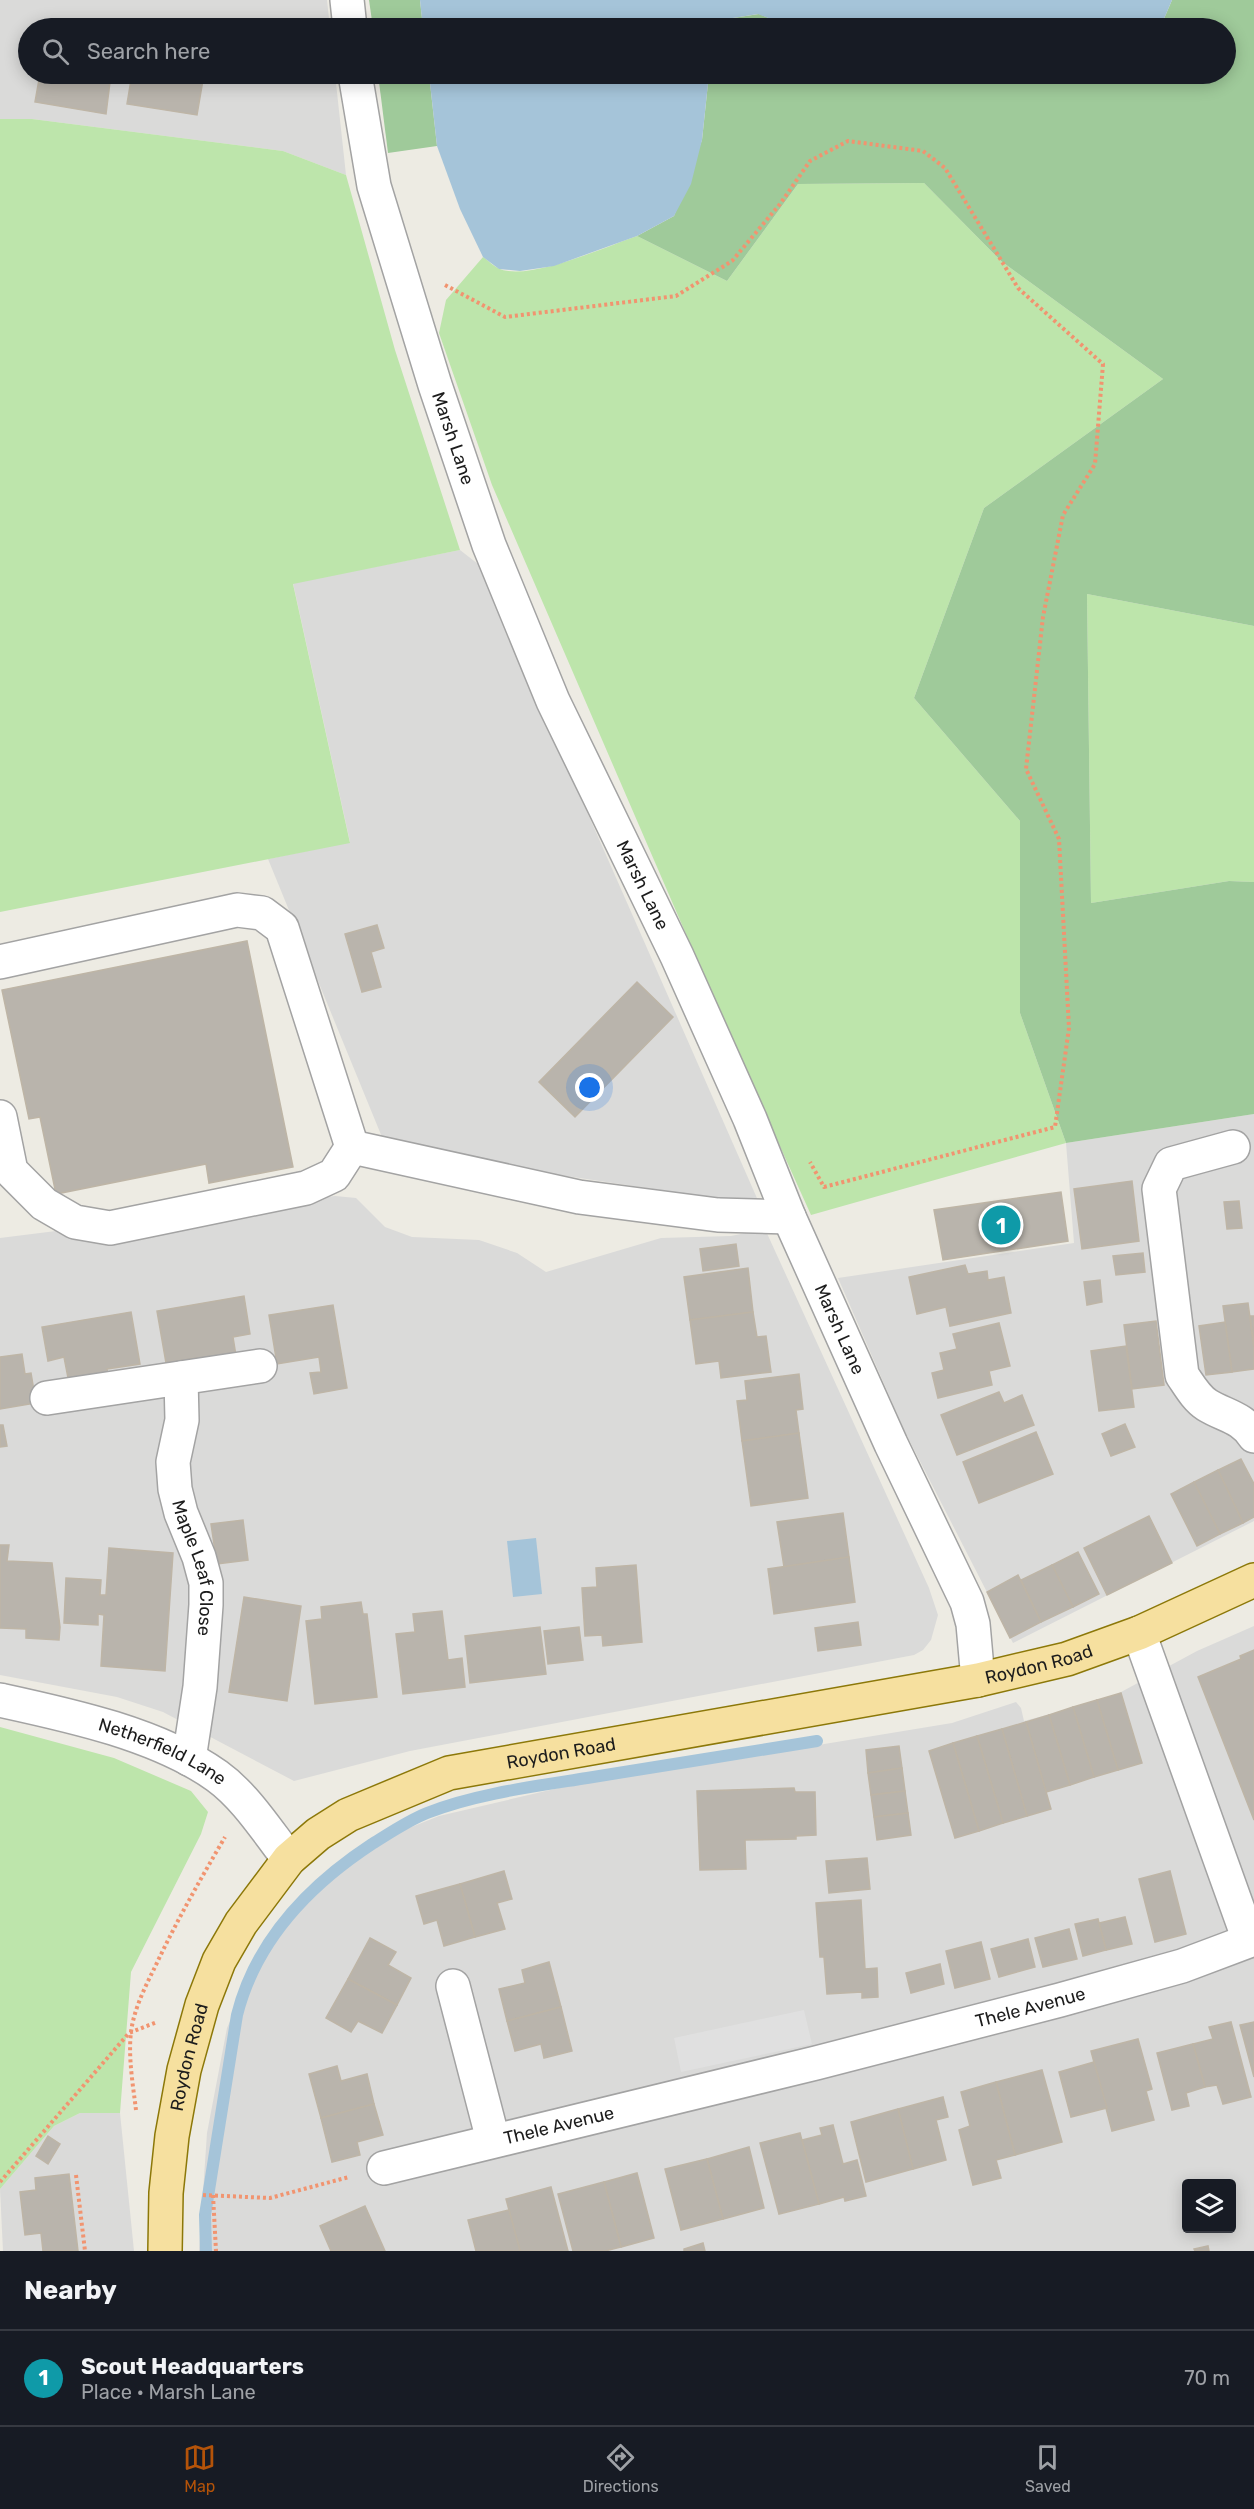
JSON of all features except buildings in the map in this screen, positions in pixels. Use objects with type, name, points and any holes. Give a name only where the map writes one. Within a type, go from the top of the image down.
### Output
[{"type":"main road","name":"Roydon Road","points":[[165,2251],[166,2193],[172,2136],[184,2070],[202,2005],[219,1961],[241,1923],[289,1859],[318,1834],[348,1815],[449,1773],[978,1680],[1067,1659],[1139,1633],[1254,1580]]},
{"type":"street","points":[[347,0],[349,18]]},
{"type":"street","name":"Marsh Lane","points":[[357,84],[374,186],[489,545],[553,701],[681,967],[750,1119],[789,1217],[891,1444],[966,1602],[973,1624],[978,1680]]},
{"type":"street","points":[[0,962],[237,910],[262,913],[282,928],[352,1147]]},
{"type":"street","points":[[0,1117],[12,1171],[44,1204],[75,1222],[110,1228],[306,1188],[334,1175],[352,1147]]},
{"type":"street","points":[[352,1147],[579,1197],[718,1215],[789,1217]]},
{"type":"street","points":[[1233,1147],[1171,1164],[1159,1189],[1182,1375],[1195,1394],[1206,1404],[1239,1419],[1254,1436]]},
{"type":"street","points":[[46,1398],[260,1366]]},
{"type":"street","name":"Maple Leaf Close","points":[[181,1378],[182,1420],[172,1462],[175,1489],[181,1513],[199,1557],[206,1583],[200,1687],[189,1759]]},
{"type":"street","name":"Thele Avenue","points":[[384,2168],[1060,2000],[1182,1966],[1252,1940],[1139,1633]]},
{"type":"street","name":"Netherfield Lane","points":[[0,1700],[67,1715],[119,1730],[189,1759],[218,1776],[245,1803],[289,1859]]},
{"type":"street","name":"Thele Avenue","points":[[453,1986],[492,2140]]},
{"type":"path","points":[[397,259],[505,317],[676,296],[732,261],[780,204],[810,161],[848,141],[923,151],[945,168],[1018,288],[1103,364],[1095,464],[1063,515],[1046,605],[1026,769],[1059,839],[1069,1028],[1055,1127],[824,1187],[807,1156]]},
{"type":"path","points":[[0,2182],[131,2032],[143,1993],[164,1948],[245,1803]]},
{"type":"path","points":[[216,2251],[213,2195],[270,2198],[384,2168]]},
{"type":"path","points":[[76,2175],[85,2251]]},
{"type":"shaded area","points":[[0,0],[327,0],[329,18],[18,18],[18,84],[336,84],[346,175],[283,151],[32,119],[0,119]]},
{"type":"shaded area","points":[[460,550],[478,564],[760,1205],[407,1152],[384,1142],[268,859],[350,842],[293,583]]},
{"type":"shaded area","points":[[1254,1114],[1254,1521],[1013,1643],[905,1432],[838,1278],[1074,1243],[1066,1143]]},
{"type":"shaded area","points":[[335,1196],[356,1198],[385,1227],[412,1237],[479,1240],[517,1253],[546,1272],[661,1238],[731,1236],[765,1229],[929,1588],[938,1615],[931,1640],[923,1650],[914,1655],[410,1751],[294,1781],[163,1712],[117,1697],[0,1675],[0,1238]]},
{"type":"shaded area","points":[[1254,1626],[1254,2251],[199,2251],[207,2133],[227,2028],[255,1965],[280,1925],[297,1905],[350,1858],[355,1862],[384,1838],[439,1816],[563,1787],[952,1723],[1016,1702],[1021,1708],[1024,1721],[1110,1698],[1197,1651]]},
{"type":"shaded area","points":[[804,2010],[812,2044],[681,2072],[674,2038]]},
{"type":"shaded area","points":[[80,2113],[120,2113],[134,2251],[3,2251],[0,2189],[54,2126]]},
{"type":"green space","points":[[369,0],[420,0],[422,18],[372,18]]},
{"type":"green space","points":[[1172,0],[1254,0],[1254,626],[1087,594],[1091,903],[1229,881],[1254,882],[1254,1114],[1066,1143],[1020,1013],[1020,821],[914,698],[984,508],[1163,379],[1001,261],[924,183],[798,184],[727,281],[637,236],[674,216],[702,140],[708,84],[1236,84],[1236,18],[1164,18]]},
{"type":"green space","points":[[759,14],[769,18],[733,18]]},
{"type":"green space","points":[[379,84],[430,84],[437,146],[388,153]]},
{"type":"green space","points":[[0,119],[32,119],[283,151],[346,175],[395,350],[460,550],[293,584],[350,843],[0,912]]},
{"type":"green space","points":[[924,183],[1001,261],[1163,379],[984,508],[914,698],[1020,821],[1020,1013],[1066,1143],[811,1215],[727,1029],[492,485],[439,333],[446,300],[483,257],[498,268],[527,271],[567,261],[637,236],[727,281],[798,184]]},
{"type":"green space","points":[[1087,594],[1254,626],[1254,882],[1229,881],[1091,903]]},
{"type":"green space","points":[[0,1727],[114,1758],[191,1791],[208,1812],[201,1834],[131,1972],[120,2113],[80,2113],[54,2126],[0,2189]]},
{"type":"water","points":[[420,0],[1172,0],[1164,18],[768,18],[758,14],[733,18],[422,18]]},
{"type":"water","points":[[430,84],[708,84],[702,140],[691,184],[674,216],[637,236],[554,266],[520,271],[499,269],[483,257],[460,209],[437,146]]},
{"type":"water","points":[[536,1538],[542,1594],[513,1597],[507,1541]]},
{"type":"waterway","points":[[206,2251],[205,2215],[237,2015],[257,1963],[271,1939],[306,1897],[327,1878],[349,1860],[406,1823],[445,1806],[527,1788],[817,1741]]},
{"type":"place","name":"Scout Headquarters","points":[[1001,1225]]}]
